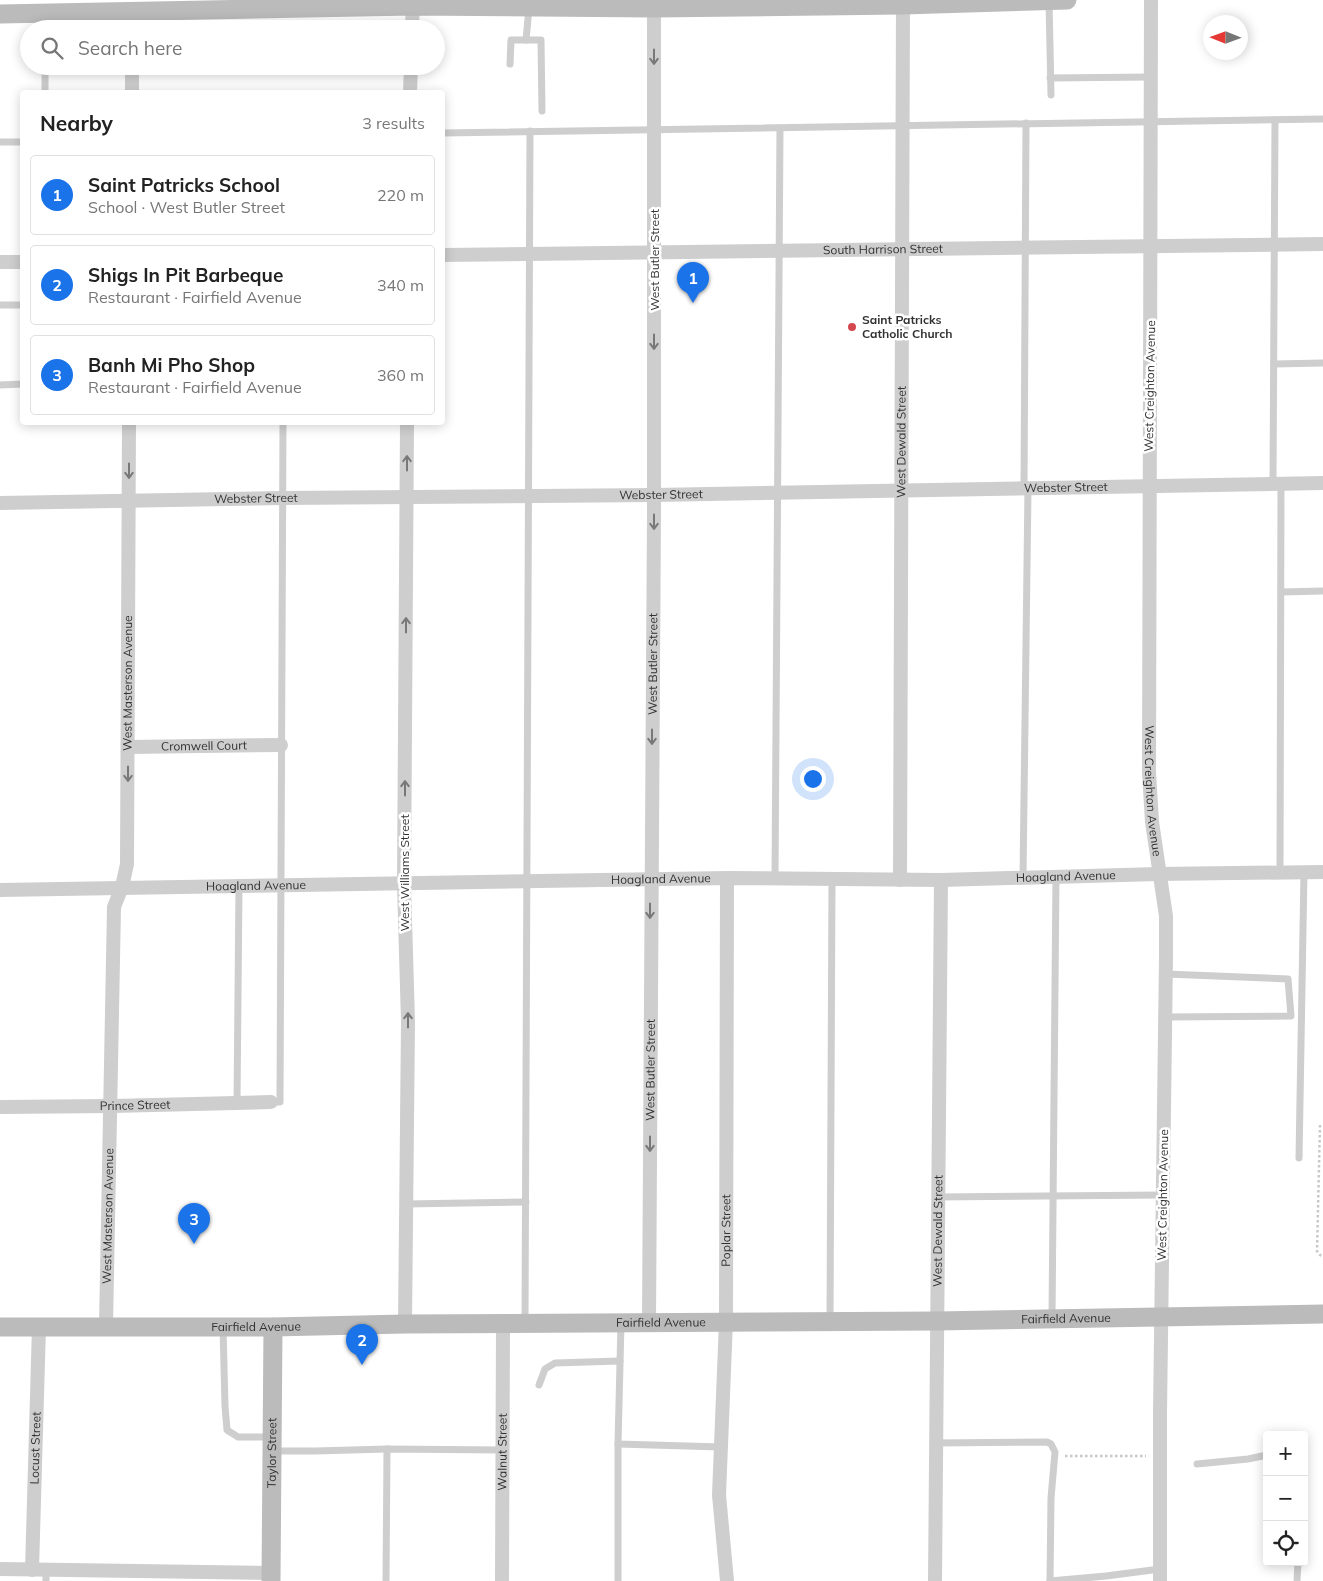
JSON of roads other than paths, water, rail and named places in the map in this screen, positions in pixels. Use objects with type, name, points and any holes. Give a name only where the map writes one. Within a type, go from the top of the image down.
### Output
[{"type":"main road","points":[[47,20],[74,9],[132,20],[168,5],[413,3],[529,7],[654,8],[696,4],[1067,0]]},
{"type":"main road","points":[[0,14],[39,20]]},
{"type":"main road","name":"Fairfield Avenue","points":[[0,1327],[272,1327],[726,1321],[937,1321],[1323,1314]]},
{"type":"main road","name":"Taylor Street","points":[[271,1577],[272,1327]]},
{"type":"street","name":"West Creighton Avenue","points":[[1151,0],[1149,772],[1158,874],[1166,916],[1160,1575]]},
{"type":"street","name":"West Dewald Street","points":[[900,880],[903,2]]},
{"type":"street","points":[[412,20],[413,3]]},
{"type":"street","name":"West Butler Street","points":[[649,1322],[655,252],[654,8]]},
{"type":"street","points":[[132,75],[132,90]]},
{"type":"street","points":[[410,90],[411,75]]},
{"type":"street","name":"South Harrison Street","points":[[445,255],[1323,244]]},
{"type":"street","points":[[0,262],[20,262]]},
{"type":"street","name":"West Masterson Avenue","points":[[106,1326],[112,1106],[114,907],[122,887],[127,864],[129,425]]},
{"type":"street","name":"West Williams Street","points":[[405,1324],[408,1022],[404,884],[407,425]]},
{"type":"street","name":"Webster Street","points":[[0,503],[407,496],[654,495],[1323,483]]},
{"type":"street","name":"Cromwell Court","points":[[128,747],[281,745]]},
{"type":"street","name":"Hoagland Avenue","points":[[0,890],[727,878],[941,880],[1323,872]]},
{"type":"street","name":"Poplar Street","points":[[727,878],[726,1321],[719,1495],[727,1581]]},
{"type":"street","name":"West Dewald Street","points":[[935,1581],[941,880]]},
{"type":"street","name":"Prince Street","points":[[0,1107],[271,1102]]},
{"type":"street","name":"Walnut Street","points":[[502,1581],[503,1324]]},
{"type":"street","name":"Locust Street","points":[[32,1570],[39,1326]]},
{"type":"street","points":[[0,1569],[32,1570],[46,1576],[271,1577]]},
{"type":"lane","points":[[1049,0],[1051,95]]},
{"type":"lane","points":[[526,40],[529,7]]},
{"type":"lane","points":[[510,64],[511,40],[541,40],[542,111]]},
{"type":"lane","points":[[45,75],[45,90]]},
{"type":"lane","points":[[1050,78],[1151,77]]},
{"type":"lane","points":[[445,133],[1323,119]]},
{"type":"lane","points":[[1275,120],[1274,364],[1281,592],[1280,872]]},
{"type":"lane","points":[[1023,878],[1026,123]]},
{"type":"lane","points":[[776,879],[780,128]]},
{"type":"lane","points":[[525,1324],[530,131]]},
{"type":"lane","points":[[0,142],[20,142]]},
{"type":"lane","points":[[0,306],[20,305]]},
{"type":"lane","points":[[1274,364],[1323,363]]},
{"type":"lane","points":[[0,385],[20,384]]},
{"type":"lane","points":[[271,1102],[280,1102],[283,425]]},
{"type":"lane","points":[[1281,592],[1323,591]]},
{"type":"lane","points":[[1299,1158],[1304,872]]},
{"type":"lane","points":[[1052,1319],[1056,877]]},
{"type":"lane","points":[[830,1321],[832,879]]},
{"type":"lane","points":[[237,1103],[239,886]]},
{"type":"lane","points":[[1165,1017],[1291,1016],[1288,979],[1166,974]]},
{"type":"lane","points":[[938,1197],[1163,1195]]},
{"type":"lane","points":[[406,1204],[526,1202]]},
{"type":"lane","points":[[618,1581],[618,1444],[622,1322]]},
{"type":"lane","points":[[223,1327],[225,1406],[228,1430],[238,1436],[315,1451],[387,1449],[502,1450]]},
{"type":"lane","points":[[539,1385],[545,1369],[555,1363],[620,1361]]},
{"type":"lane","points":[[936,1443],[1046,1442],[1051,1444],[1054,1448],[1054,1456],[1051,1498],[1050,1581],[1106,1576],[1160,1575]]},
{"type":"lane","points":[[618,1444],[721,1447]]},
{"type":"lane","points":[[386,1581],[387,1449]]},
{"type":"lane","points":[[1198,1464],[1263,1456]]},
{"type":"lane","points":[[1298,1566],[1298,1581]]},
{"type":"place","name":"Saint Patricks School","points":[[693,303]]},
{"type":"place","name":"Saint Patricks Catholic Church","points":[[852,327]]},
{"type":"place","name":"Banh Mi Pho Shop","points":[[194,1244]]},
{"type":"place","name":"Shigs In Pit Barbeque","points":[[362,1365]]}]
